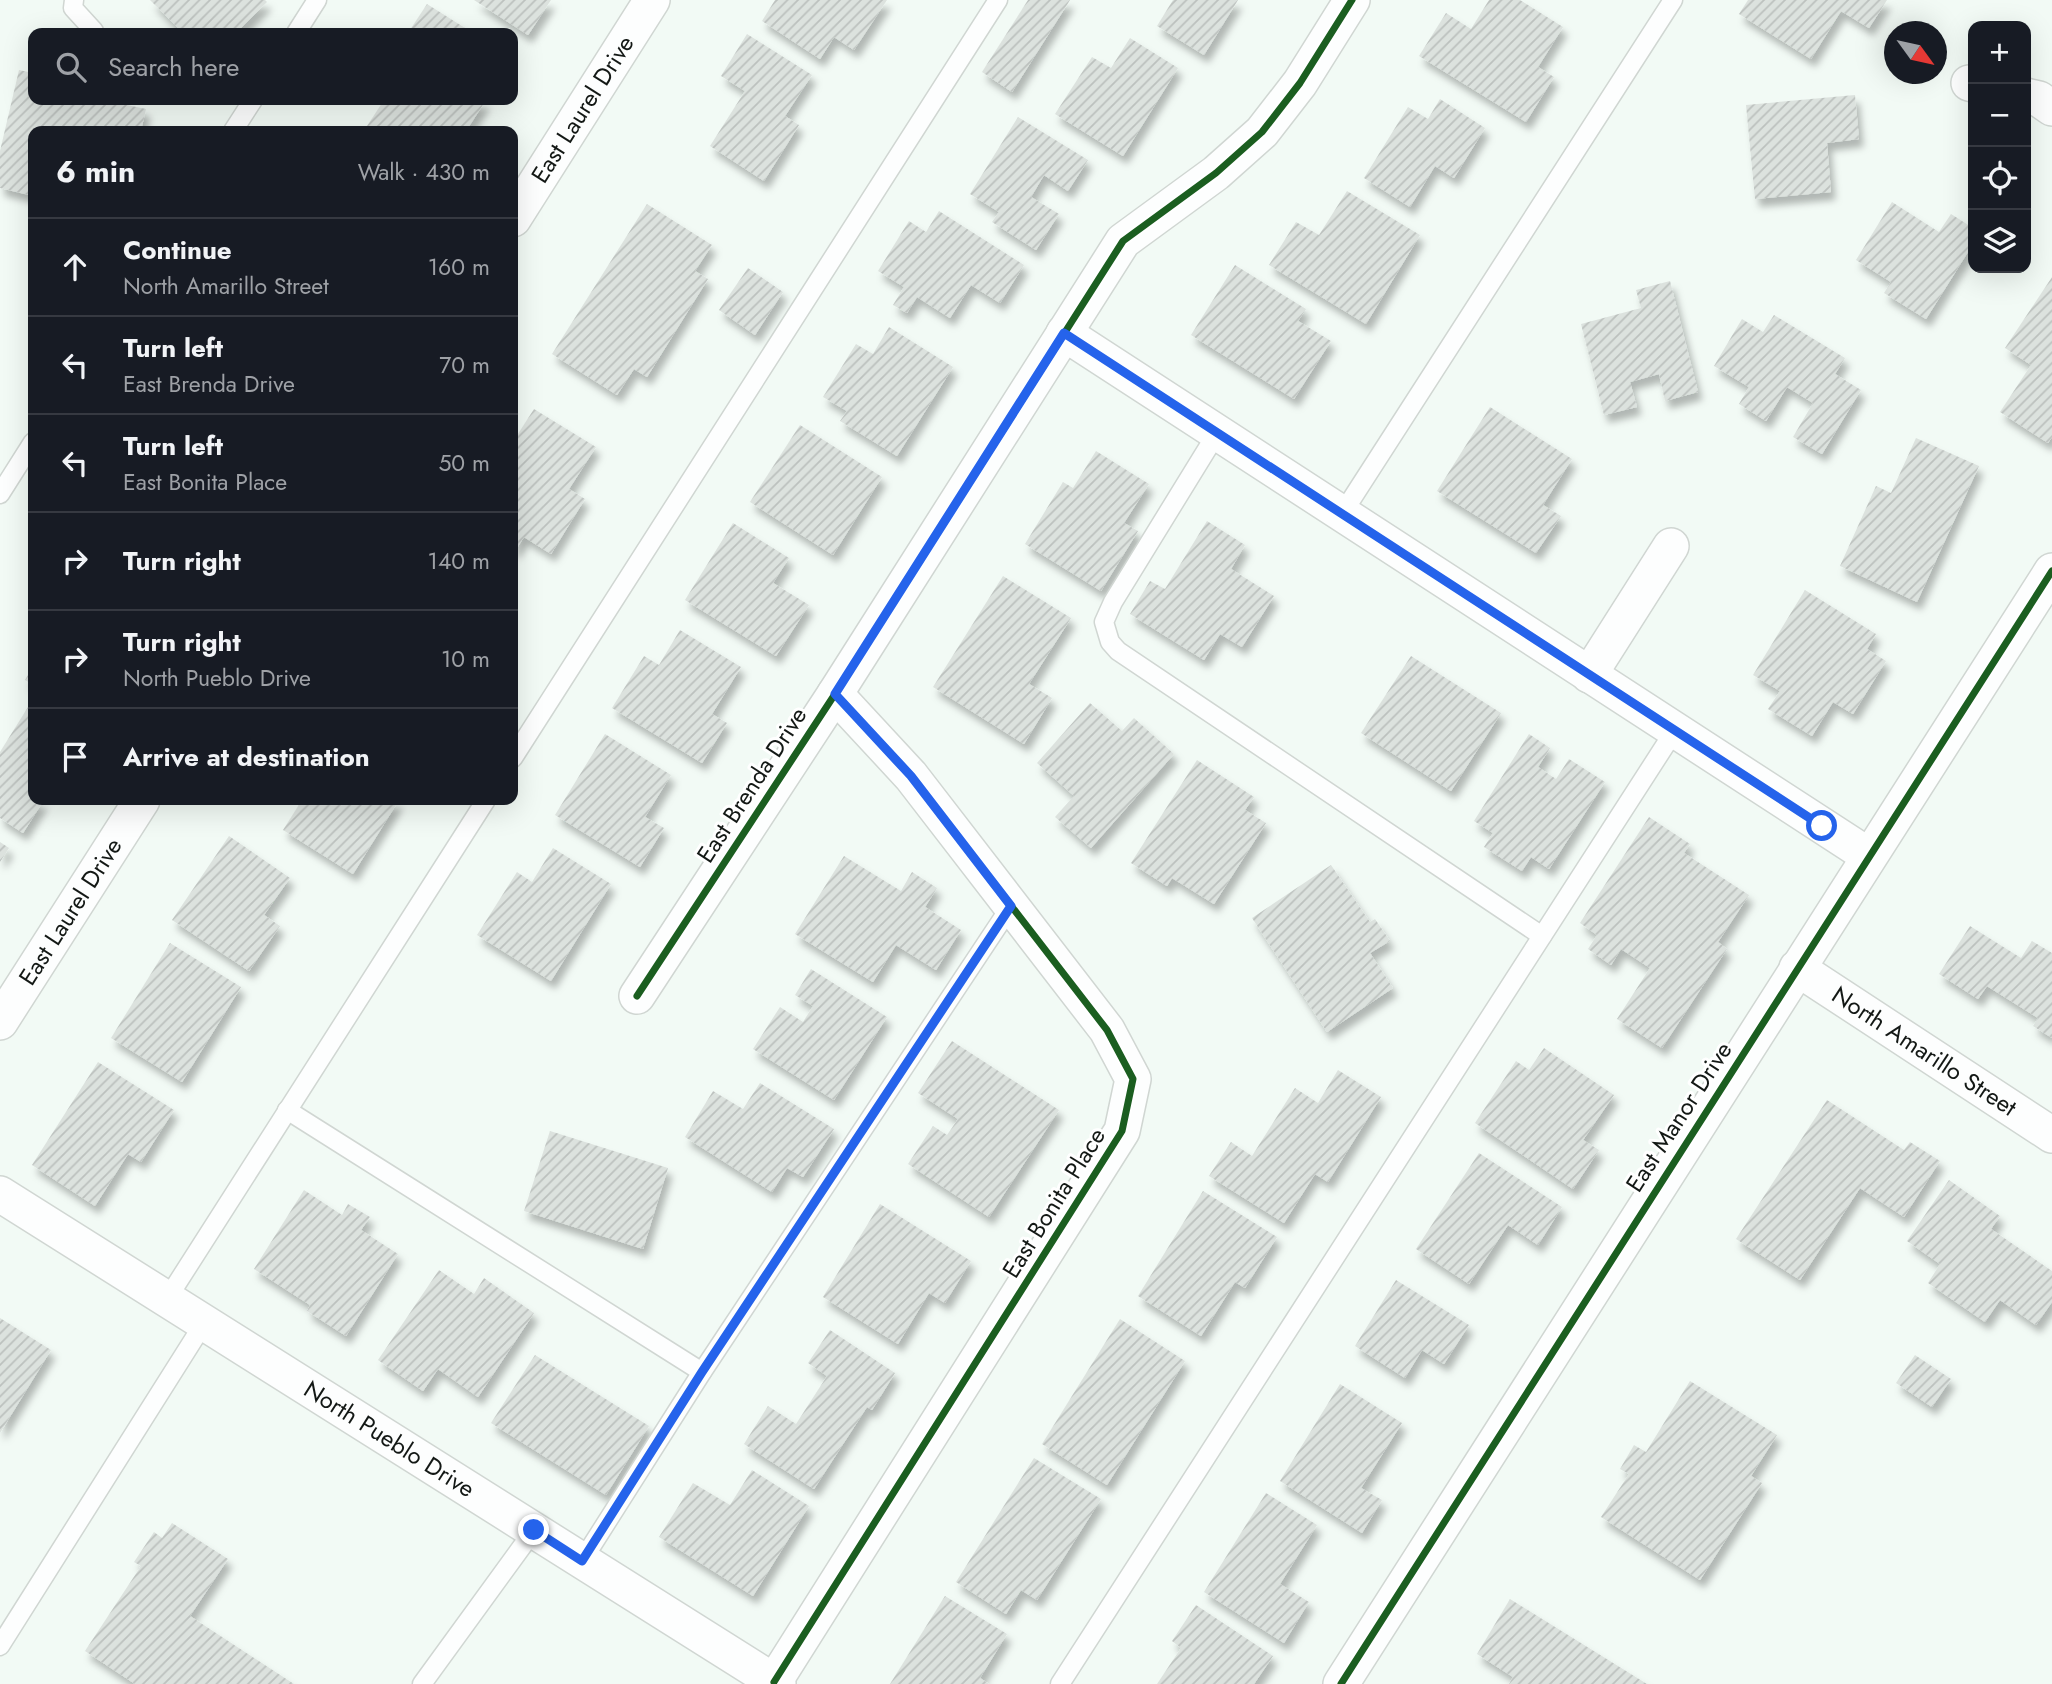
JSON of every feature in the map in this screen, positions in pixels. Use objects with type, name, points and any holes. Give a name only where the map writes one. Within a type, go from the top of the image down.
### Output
[{"type":"street","name":"East Laurel Drive","points":[[518,211],[652,0]]},
{"type":"street","name":"East Brenda Drive","points":[[637,996],[835,694],[1123,241],[1216,173],[1262,132],[1300,83],[1352,0]]},
{"type":"street","points":[[2031,97],[2052,108]]},
{"type":"street","points":[[1064,333],[1869,856]]},
{"type":"street","points":[[1589,675],[1671,546]]},
{"type":"street","name":"East Manor Drive","points":[[1341,1684],[2052,571]]},
{"type":"street","name":"East Bonita Place","points":[[776,1683],[1122,1131],[1133,1079],[1107,1030],[911,776],[835,694]]},
{"type":"street","name":"East Laurel Drive","points":[[0,1022],[139,805]]},
{"type":"street","name":"North Amarillo Street","points":[[1797,968],[2052,1135]]},
{"type":"street","name":"North Pueblo Drive","points":[[0,1194],[776,1683]]},
{"type":"lane","points":[[74,0],[73,8],[91,28]]},
{"type":"lane","points":[[299,28],[317,0]]},
{"type":"lane","points":[[518,750],[998,0]]},
{"type":"lane","points":[[1342,514],[1673,0]]},
{"type":"lane","points":[[236,126],[250,105]]},
{"type":"lane","points":[[1217,433],[1113,602],[1104,622],[1111,642],[1118,651],[1542,936]]},
{"type":"lane","points":[[0,494],[28,450]]},
{"type":"lane","points":[[1060,1684],[1675,730]]},
{"type":"lane","points":[[167,1299],[483,805]]},
{"type":"lane","points":[[582,1561],[702,1372],[1011,906]]},
{"type":"lane","points":[[287,1110],[702,1372]]},
{"type":"lane","points":[[0,1646],[204,1323]]},
{"type":"lane","points":[[422,1684],[534,1530]]},
{"type":"building","points":[[150,0],[267,2],[241,28],[178,28]]},
{"type":"building","points":[[474,0],[551,0],[528,35]]},
{"type":"building","points":[[775,0],[887,0],[854,50],[834,37],[820,59],[762,21]]},
{"type":"building","points":[[1028,0],[1070,0],[1012,92],[982,72]]},
{"type":"building","points":[[1173,0],[1238,0],[1204,55],[1157,26]]},
{"type":"building","points":[[1489,0],[1520,0],[1563,27],[1538,67],[1554,77],[1526,122],[1419,56],[1446,13],[1471,29]]},
{"type":"building","points":[[1748,0],[1887,0],[1869,28],[1841,11],[1811,59],[1739,14]]},
{"type":"building","points":[[427,4],[465,28],[411,28]]},
{"type":"building","points":[[747,34],[812,75],[785,116],[799,125],[764,181],[710,146],[745,91],[721,76]]},
{"type":"building","points":[[1130,38],[1178,68],[1123,156],[1055,114],[1092,57],[1111,68]]},
{"type":"building","points":[[19,70],[28,72],[28,105],[127,105],[146,109],[142,126],[28,126],[28,195],[0,188],[0,151]]},
{"type":"building","points":[[1855,95],[1859,139],[1827,143],[1831,192],[1755,199],[1746,105]]},
{"type":"building","points":[[1440,99],[1485,128],[1454,178],[1435,166],[1410,207],[1364,178],[1408,107],[1428,119]]},
{"type":"building","points":[[381,105],[483,105],[469,126],[367,126]]},
{"type":"building","points":[[1018,117],[1088,160],[1068,191],[1044,175],[1031,197],[1059,214],[1036,250],[992,222],[999,212],[970,194]]},
{"type":"building","points":[[1347,191],[1420,235],[1366,324],[1269,265],[1296,222],[1319,235]]},
{"type":"building","points":[[1892,202],[1939,232],[1951,214],[1968,225],[1968,252],[1926,319],[1884,293],[1891,282],[1856,260]]},
{"type":"building","points":[[647,204],[712,245],[695,271],[708,279],[647,377],[634,369],[617,395],[552,354]]},
{"type":"building","points":[[939,211],[1024,265],[1000,303],[971,285],[950,318],[917,297],[907,313],[893,305],[904,287],[878,271],[909,221],[926,232]]},
{"type":"building","points":[[1235,265],[1306,309],[1298,321],[1331,341],[1294,399],[1191,335]]},
{"type":"building","points":[[748,268],[783,292],[755,335],[719,310]]},
{"type":"building","points":[[2052,277],[2052,437],[2048,443],[2000,412],[2031,365],[2005,348]]},
{"type":"building","points":[[1670,281],[1698,392],[1665,401],[1659,374],[1630,382],[1637,407],[1604,415],[1581,324],[1641,308],[1636,290]]},
{"type":"building","points":[[1774,315],[1845,358],[1835,374],[1861,390],[1822,454],[1793,437],[1813,403],[1787,387],[1766,421],[1739,404],[1749,387],[1714,366],[1742,319],[1763,332]]},
{"type":"building","points":[[889,327],[953,367],[897,456],[840,421],[847,411],[823,397],[856,344],[873,354]]},
{"type":"building","points":[[1490,407],[1572,459],[1543,505],[1561,516],[1536,553],[1437,491]]},
{"type":"building","points":[[534,409],[596,447],[569,489],[585,499],[551,554],[524,537],[518,546],[518,434]]},
{"type":"building","points":[[800,425],[882,477],[833,555],[750,502]]},
{"type":"building","points":[[1916,438],[1979,466],[1917,602],[1840,566],[1876,486],[1891,493]]},
{"type":"building","points":[[1096,451],[1149,484],[1124,523],[1138,531],[1101,591],[1025,544],[1063,482],[1073,488]]},
{"type":"building","points":[[1207,521],[1245,545],[1231,569],[1274,596],[1242,647],[1220,634],[1204,660],[1130,614],[1150,581],[1165,589]]},
{"type":"building","points":[[733,523],[789,558],[773,583],[809,605],[776,656],[685,600]]},
{"type":"building","points":[[1003,576],[1071,618],[1029,684],[1052,698],[1024,744],[933,687]]},
{"type":"building","points":[[1805,590],[1876,634],[1867,649],[1886,661],[1853,714],[1833,702],[1812,736],[1768,709],[1780,691],[1753,675]]},
{"type":"building","points":[[680,630],[741,667],[712,714],[727,723],[702,763],[612,708],[644,656],[659,665]]},
{"type":"building","points":[[1411,656],[1501,713],[1451,791],[1361,733]]},
{"type":"building","points":[[1090,703],[1122,731],[1134,718],[1174,754],[1091,848],[1055,817],[1074,796],[1037,763]]},
{"type":"building","points":[[28,707],[28,805],[41,805],[23,833],[0,818],[0,752]]},
{"type":"building","points":[[605,734],[671,775],[645,817],[664,828],[640,867],[555,815]]},
{"type":"building","points":[[1529,734],[1550,748],[1538,767],[1556,779],[1569,759],[1605,782],[1549,869],[1531,857],[1522,871],[1484,847],[1493,833],[1474,821]]},
{"type":"building","points":[[1197,760],[1254,797],[1245,810],[1266,823],[1214,904],[1172,878],[1167,886],[1131,863]]},
{"type":"building","points":[[299,805],[396,805],[353,874],[283,830]]},
{"type":"building","points":[[1649,817],[1690,844],[1684,853],[1749,895],[1718,942],[1727,949],[1662,1048],[1617,1019],[1650,968],[1621,949],[1611,965],[1588,949],[1597,935],[1580,923]]},
{"type":"building","points":[[229,836],[290,878],[264,915],[280,926],[249,971],[172,920]]},
{"type":"building","points":[[0,842],[9,848],[0,862]]},
{"type":"building","points":[[553,848],[611,884],[551,981],[477,935],[517,872],[532,882]]},
{"type":"building","points":[[844,856],[901,891],[912,872],[937,888],[925,907],[961,930],[936,970],[896,945],[873,982],[795,934]]},
{"type":"building","points":[[1331,865],[1370,922],[1375,919],[1390,941],[1370,953],[1393,988],[1327,1032],[1252,918]]},
{"type":"building","points":[[1970,926],[2021,958],[2032,941],[2052,953],[2052,1038],[2033,1026],[2038,1018],[1987,986],[1978,999],[1939,974]]},
{"type":"building","points":[[170,943],[241,987],[182,1082],[111,1038]]},
{"type":"building","points":[[811,969],[887,1017],[834,1100],[753,1049],[780,1007],[803,1022],[813,1006],[795,995]]},
{"type":"building","points":[[952,1041],[1059,1110],[989,1217],[908,1164],[933,1126],[947,1135],[958,1119],[918,1093]]},
{"type":"building","points":[[1544,1048],[1614,1095],[1583,1140],[1599,1150],[1573,1189],[1475,1123],[1516,1061],[1529,1070]]},
{"type":"building","points":[[98,1062],[174,1110],[141,1162],[128,1154],[95,1206],[32,1165]]},
{"type":"building","points":[[1338,1070],[1381,1097],[1328,1182],[1315,1174],[1284,1223],[1209,1176],[1231,1142],[1252,1156],[1295,1088],[1318,1103]]},
{"type":"building","points":[[760,1083],[834,1129],[803,1177],[787,1168],[772,1192],[685,1137],[713,1091],[743,1109]]},
{"type":"building","points":[[1827,1100],[1904,1150],[1910,1142],[1940,1161],[1904,1217],[1860,1188],[1800,1280],[1736,1239]]},
{"type":"building","points":[[550,1131],[668,1168],[643,1249],[524,1211]]},
{"type":"building","points":[[1479,1153],[1562,1207],[1538,1245],[1508,1225],[1469,1284],[1416,1249]]},
{"type":"building","points":[[1949,1180],[2000,1216],[1991,1229],[2052,1271],[2052,1302],[2036,1325],[2000,1300],[1985,1322],[1928,1283],[1940,1264],[1907,1241]]},
{"type":"building","points":[[304,1190],[342,1215],[348,1204],[370,1217],[361,1230],[398,1254],[346,1336],[307,1311],[310,1305],[254,1269]]},
{"type":"building","points":[[1203,1191],[1277,1237],[1245,1288],[1235,1282],[1201,1336],[1138,1296]]},
{"type":"building","points":[[880,1204],[971,1261],[945,1303],[929,1293],[898,1344],[823,1297]]},
{"type":"building","points":[[439,1270],[474,1294],[484,1278],[534,1313],[478,1397],[438,1369],[423,1391],[378,1360]]},
{"type":"building","points":[[1396,1280],[1469,1325],[1444,1364],[1422,1350],[1405,1378],[1355,1346]]},
{"type":"building","points":[[0,1318],[51,1350],[0,1433]]},
{"type":"building","points":[[1120,1319],[1185,1361],[1107,1485],[1042,1444]]},
{"type":"building","points":[[830,1330],[895,1373],[872,1410],[867,1407],[814,1489],[744,1444],[768,1406],[796,1424],[827,1376],[808,1363]]},
{"type":"building","points":[[535,1355],[649,1426],[606,1495],[491,1423]]},
{"type":"building","points":[[1915,1355],[1951,1379],[1932,1407],[1896,1383]]},
{"type":"building","points":[[1690,1381],[1777,1435],[1751,1476],[1762,1483],[1700,1580],[1601,1517],[1629,1474],[1620,1469],[1634,1445],[1646,1452]]},
{"type":"building","points":[[1340,1384],[1402,1423],[1361,1488],[1382,1500],[1362,1533],[1280,1481]]},
{"type":"building","points":[[1034,1458],[1101,1499],[1037,1600],[1021,1590],[1006,1614],[956,1582]]},
{"type":"building","points":[[752,1470],[809,1506],[753,1596],[659,1537],[693,1483],[730,1505]]},
{"type":"building","points":[[1266,1493],[1317,1525],[1280,1584],[1309,1602],[1284,1643],[1204,1592]]},
{"type":"building","points":[[172,1523],[228,1559],[190,1616],[294,1684],[135,1684],[85,1651],[141,1566],[134,1562],[154,1532],[162,1538]]},
{"type":"building","points":[[945,1596],[1007,1634],[980,1678],[989,1684],[890,1684]]},
{"type":"building","points":[[1510,1599],[1647,1684],[1509,1684],[1513,1677],[1477,1654]]},
{"type":"building","points":[[1196,1605],[1273,1656],[1254,1684],[1157,1684],[1181,1648],[1172,1641]]},
{"type":"cycle path","points":[[637,996],[835,694],[1123,241],[1216,173],[1262,132],[1300,83],[1352,0]]},
{"type":"cycle path","points":[[1341,1684],[2052,571]]},
{"type":"cycle path","points":[[774,1682],[1122,1131],[1133,1079],[1107,1030],[911,776],[835,694]]},
{"type":"route","points":[[534,1530],[582,1561],[702,1372],[1011,906],[911,776],[835,694],[1064,333],[1822,826]]}]
